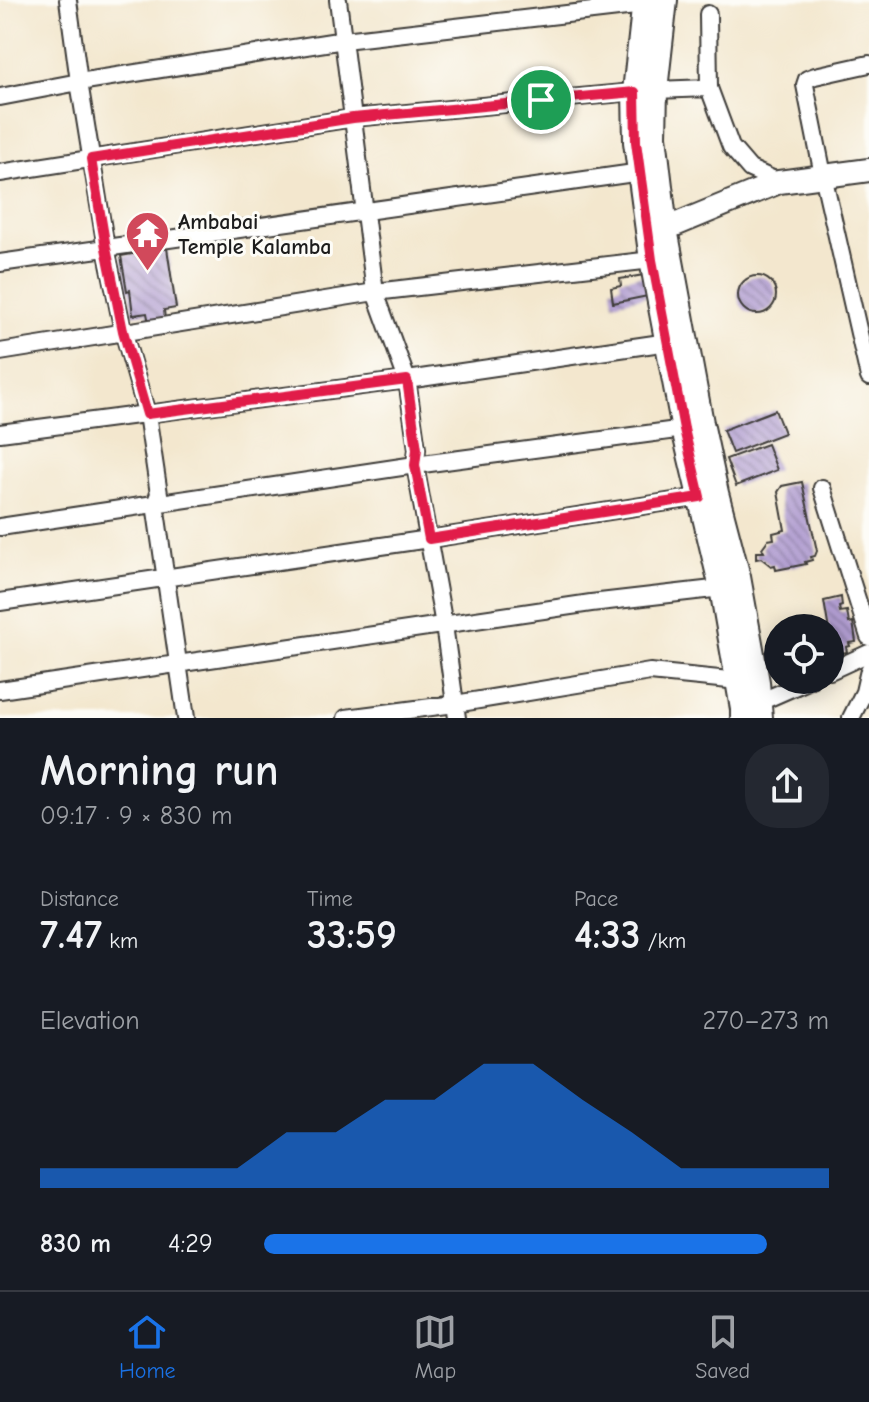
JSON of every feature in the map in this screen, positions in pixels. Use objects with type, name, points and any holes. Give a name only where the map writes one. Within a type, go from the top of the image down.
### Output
[{"type":"main road","points":[[651,2],[645,91],[636,142],[652,260],[684,429],[722,588],[739,681],[752,712]]},
{"type":"main road","points":[[645,91],[654,136],[665,229],[710,465],[738,577],[752,712]]},
{"type":"street","points":[[68,0],[106,248],[123,331],[147,414],[159,494],[155,504],[186,718]]},
{"type":"street","points":[[338,0],[375,292],[407,380],[417,449],[415,465],[456,711]]},
{"type":"street","points":[[0,97],[344,40],[651,2]]},
{"type":"street","points":[[708,14],[709,88],[731,147],[750,169],[779,182]]},
{"type":"street","points":[[869,64],[807,79],[805,85],[869,377]]},
{"type":"street","points":[[0,173],[353,118],[709,88]]},
{"type":"street","points":[[665,229],[779,182],[869,170]]},
{"type":"street","points":[[0,263],[641,172]]},
{"type":"street","points":[[0,352],[375,292],[652,260]]},
{"type":"street","points":[[0,433],[407,380],[668,342]]},
{"type":"street","points":[[0,527],[415,465],[684,429]]},
{"type":"street","points":[[822,488],[869,637]]},
{"type":"street","points":[[0,602],[700,497]]},
{"type":"street","points":[[0,690],[591,603],[722,588]]},
{"type":"street","points":[[844,665],[869,653]]},
{"type":"street","points":[[851,718],[864,692],[869,670]]},
{"type":"street","points":[[346,718],[456,711],[650,672],[739,681]]},
{"type":"street","points":[[752,712],[785,694]]},
{"type":"building","name":"Ambabai Temple Kalamba","points":[[167,248],[176,308],[164,310],[165,320],[149,323],[147,313],[133,315],[121,256]]},
{"type":"building","points":[[644,275],[648,296],[613,303],[611,288],[621,286],[620,279]]},
{"type":"building","points":[[757,276],[770,282],[776,295],[770,308],[757,314],[744,308],[738,295],[744,282]]},
{"type":"building","points":[[775,410],[784,433],[732,453],[723,430]]},
{"type":"building","points":[[767,444],[777,470],[736,486],[726,459]]},
{"type":"building","points":[[802,482],[817,551],[806,564],[776,570],[775,565],[771,566],[761,558],[756,559],[756,552],[764,552],[762,548],[768,540],[774,539],[773,533],[785,530],[778,492],[782,486]]},
{"type":"building","points":[[841,597],[840,612],[847,611],[849,623],[853,622],[856,642],[849,643],[847,652],[844,652],[844,614],[826,614],[824,601]]},
{"type":"place","name":"Ambabai Temple Kalamba","points":[[147,273]]},
{"type":"route","points":[[635,92],[636,142],[652,260],[700,497],[429,539],[415,465],[417,449],[407,380],[147,414],[123,331],[91,159],[353,118],[541,100],[635,92]]}]
